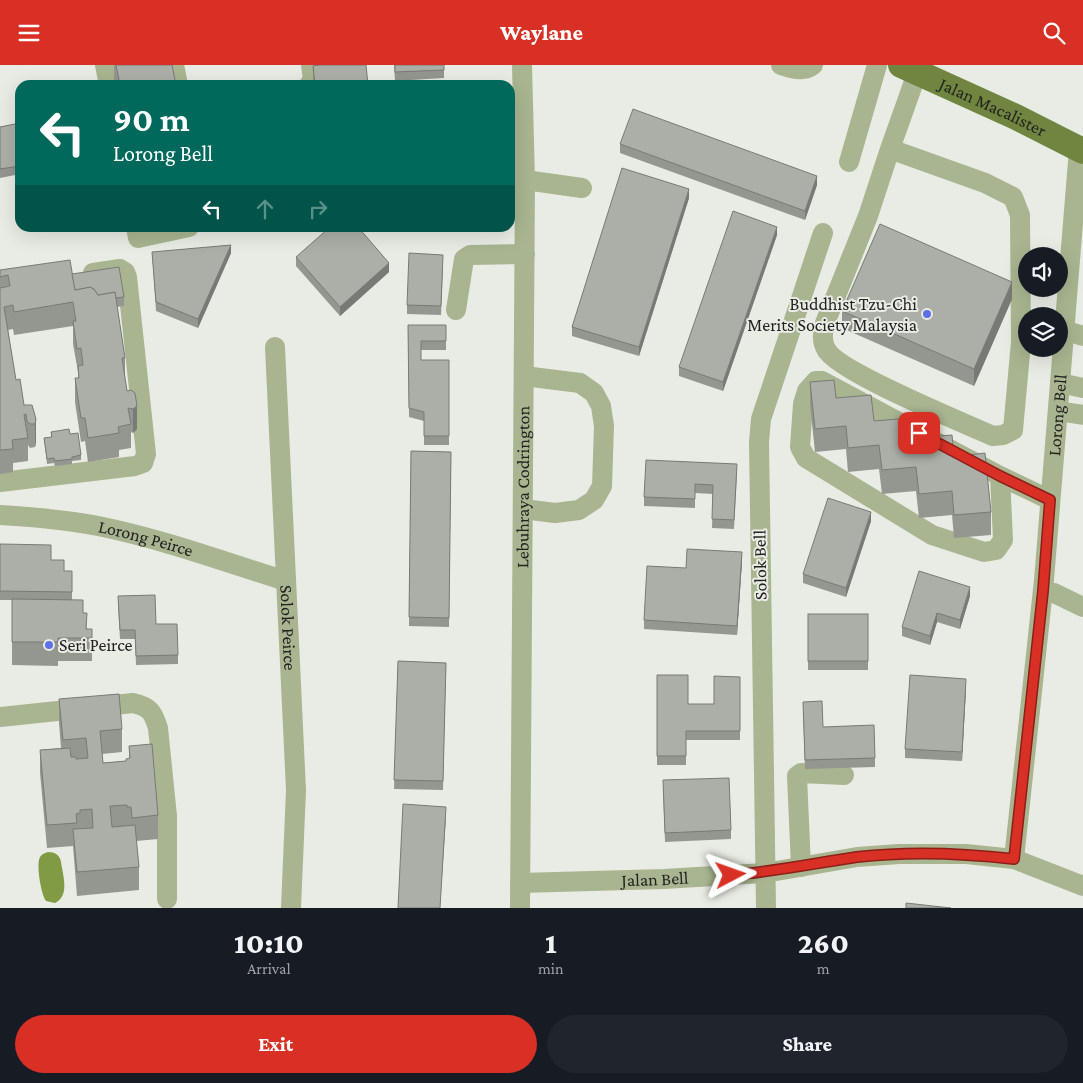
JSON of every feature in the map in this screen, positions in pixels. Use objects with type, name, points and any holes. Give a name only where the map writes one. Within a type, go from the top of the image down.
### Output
[{"type":"main road","name":"Jalan Macalister","points":[[909,69],[1016,117],[1081,150]]},
{"type":"street","points":[[106,65],[108,80]]},
{"type":"street","points":[[174,65],[177,80]]},
{"type":"street","name":"Lebuhraya Codrington","points":[[520,908],[525,254],[522,65]]},
{"type":"street","points":[[781,65],[798,70],[807,69],[813,65]]},
{"type":"street","points":[[849,162],[876,65]]},
{"type":"street","points":[[890,149],[985,183],[1013,197],[1020,215],[1021,342],[1013,430],[1003,435],[993,436],[894,392],[846,367],[826,350],[822,335],[825,323],[868,216],[890,149],[909,69]]},
{"type":"street","name":"Lorong Bell","points":[[1014,859],[1043,591],[1060,383],[1074,333],[1081,150]]},
{"type":"street","points":[[525,180],[582,188]]},
{"type":"street","points":[[137,232],[138,238],[166,232]]},
{"type":"street","name":"Solok Bell","points":[[766,908],[759,442],[761,419],[823,233]]},
{"type":"street","points":[[456,309],[464,259],[470,255],[525,254]]},
{"type":"street","points":[[0,483],[135,466],[143,463],[146,454],[127,277],[125,272],[120,269],[74,276]]},
{"type":"street","name":"Solok Peirce","points":[[276,347],[296,790],[291,908]]},
{"type":"street","points":[[523,509],[555,513],[579,510],[594,500],[602,486],[604,426],[600,406],[594,393],[580,383],[524,376]]},
{"type":"street","points":[[1000,476],[1003,540],[996,550],[984,552],[932,535],[806,458],[800,447],[803,404],[807,391],[816,381],[822,381],[1000,476],[1050,500]]},
{"type":"street","points":[[1060,383],[1083,388]]},
{"type":"street","points":[[1058,411],[1083,415]]},
{"type":"street","name":"Lorong Peirce","points":[[0,515],[26,516],[102,527],[169,544],[286,581]]},
{"type":"street","points":[[1043,591],[1054,593],[1083,607]]},
{"type":"street","points":[[0,717],[133,703],[146,706],[155,716],[158,728],[167,816],[167,899]]},
{"type":"street","points":[[802,867],[797,776],[801,773],[844,775]]},
{"type":"street","name":"Jalan Bell","points":[[520,883],[664,879],[765,873],[857,857],[898,854],[966,854],[1014,859],[1057,874],[1083,886]]},
{"type":"shaded area","points":[[48,852],[55,853],[60,857],[64,879],[63,896],[55,903],[46,901],[39,875],[40,858]]},
{"type":"building","points":[[116,65],[172,65],[175,80],[119,80]]},
{"type":"building","points":[[366,65],[368,80],[314,80],[313,66]]},
{"type":"building","points":[[395,65],[444,65],[444,70],[395,72]]},
{"type":"building","points":[[633,109],[817,176],[805,211],[620,144]]},
{"type":"building","points":[[15,124],[15,167],[0,169],[0,127]]},
{"type":"building","points":[[622,168],[689,189],[639,347],[572,327]]},
{"type":"building","points":[[733,211],[777,227],[723,382],[679,367]]},
{"type":"building","name":"Buddhist Tzu-Chi Merits Society Malaysia","points":[[880,224],[1012,282],[974,369],[842,311]]},
{"type":"building","points":[[324,232],[362,232],[389,263],[340,307],[296,257]]},
{"type":"building","points":[[231,245],[198,319],[156,302],[152,252]]},
{"type":"building","points":[[409,253],[443,255],[441,306],[407,305]]},
{"type":"building","points":[[70,260],[75,290],[90,287],[98,295],[115,292],[125,358],[122,358],[127,391],[131,390],[135,393],[137,406],[133,409],[128,408],[131,424],[118,427],[119,433],[88,438],[85,418],[81,418],[75,378],[79,378],[78,366],[83,365],[81,348],[77,349],[73,321],[76,321],[73,302],[14,312],[13,305],[4,307],[16,380],[20,379],[24,405],[32,405],[36,419],[35,424],[30,424],[27,421],[26,414],[24,415],[28,438],[12,440],[13,449],[0,450],[0,288],[10,286],[8,275],[0,277],[0,270]]},
{"type":"building","points":[[119,267],[124,297],[116,298],[115,292],[98,295],[90,287],[75,290],[72,274]]},
{"type":"building","points":[[408,325],[446,325],[446,341],[421,341],[421,360],[449,360],[449,436],[424,436],[424,412],[409,408]]},
{"type":"building","points":[[834,380],[836,398],[871,395],[874,421],[910,418],[912,438],[952,435],[954,457],[985,453],[991,512],[954,515],[952,491],[919,494],[916,467],[882,470],[879,445],[848,448],[846,426],[815,429],[810,382]]},
{"type":"building","points":[[69,429],[70,434],[78,433],[81,455],[72,457],[72,459],[55,461],[54,458],[47,459],[44,438],[52,437],[51,432]]},
{"type":"building","points":[[411,451],[451,452],[449,618],[409,617]]},
{"type":"building","points":[[646,460],[737,464],[734,520],[712,519],[713,485],[695,484],[695,499],[644,497]]},
{"type":"building","points":[[828,498],[871,512],[846,588],[803,574]]},
{"type":"building","points":[[0,544],[51,545],[51,560],[64,560],[64,571],[72,571],[72,592],[0,591]]},
{"type":"building","points":[[687,549],[742,552],[737,626],[644,620],[647,566],[686,568]]},
{"type":"building","points":[[919,571],[970,587],[960,620],[937,613],[930,636],[902,627]]},
{"type":"building","points":[[155,595],[156,624],[177,624],[178,655],[136,656],[135,630],[120,630],[118,596]]},
{"type":"building","points":[[12,599],[83,600],[83,613],[87,613],[86,629],[92,629],[92,638],[58,638],[58,642],[12,642]]},
{"type":"building","points":[[808,614],[868,614],[868,661],[808,661]]},
{"type":"building","points":[[398,661],[446,663],[443,781],[394,780]]},
{"type":"building","points":[[657,675],[688,675],[688,704],[714,704],[714,676],[740,677],[740,731],[686,731],[686,756],[657,756]]},
{"type":"building","points":[[910,675],[966,679],[962,752],[905,749]]},
{"type":"building","points":[[119,694],[122,729],[100,731],[103,763],[126,761],[126,759],[130,758],[129,746],[152,744],[158,815],[132,818],[131,807],[127,807],[127,805],[110,806],[112,827],[135,825],[139,867],[77,872],[73,829],[93,828],[92,809],[80,810],[80,813],[76,814],[77,823],[47,825],[40,750],[70,748],[71,757],[76,757],[76,759],[88,758],[86,738],[63,740],[59,699]]},
{"type":"building","points":[[822,701],[823,727],[874,725],[875,758],[805,760],[803,702]]},
{"type":"building","points":[[729,778],[731,830],[665,833],[663,780]]},
{"type":"building","points":[[403,804],[446,807],[440,908],[398,908]]},
{"type":"building","points":[[906,903],[951,908],[906,908]]},
{"type":"place","name":"Buddhist Tzu-Chi Merits Society Malaysia","points":[[927,314]]},
{"type":"place","name":"Seri Peirce","points":[[49,645]]},
{"type":"route","points":[[731,875],[765,873],[857,857],[898,854],[966,854],[1014,859],[1043,591],[1050,500],[919,433]]}]
